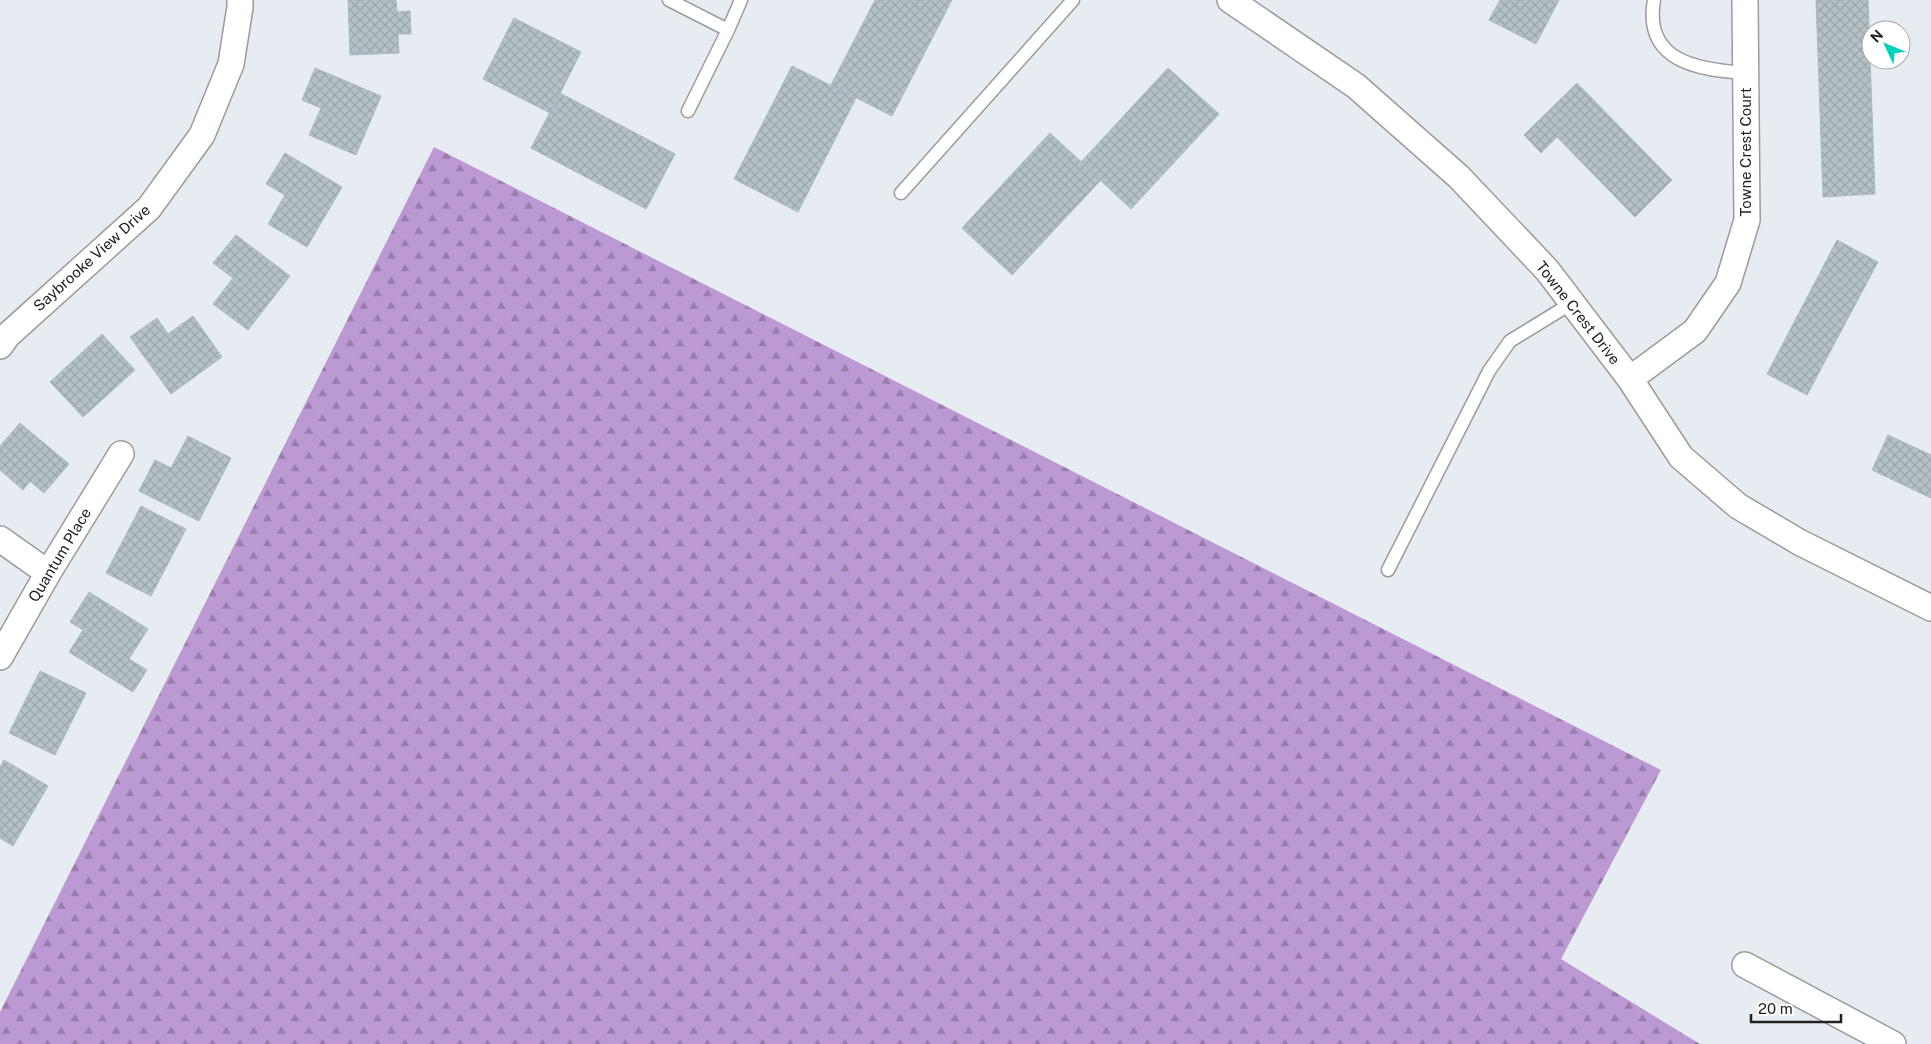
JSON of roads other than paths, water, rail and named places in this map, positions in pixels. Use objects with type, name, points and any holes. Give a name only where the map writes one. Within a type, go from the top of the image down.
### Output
[{"type":"street","name":"Saybrooke View Drive","points":[[0,346],[8,335],[149,208],[202,135],[231,64],[240,0]]},
{"type":"street","name":"Towne Crest Court","points":[[1630,379],[1695,330],[1728,283],[1747,220],[1745,0]]},
{"type":"street","name":"Towne Crest Drive","points":[[1246,4],[1356,86],[1459,177],[1547,270],[1630,379],[1681,457],[1738,506],[1799,542],[1931,608]]},
{"type":"street","name":"Quantum Place","points":[[0,657],[48,573],[121,454]]},
{"type":"street","points":[[0,540],[48,573]]},
{"type":"street","points":[[1745,965],[1893,1044]]},
{"type":"lane","points":[[669,0],[728,30]]},
{"type":"lane","points":[[688,111],[742,0]]},
{"type":"lane","points":[[901,193],[1073,0]]},
{"type":"lane","points":[[1654,0],[1651,14],[1655,34],[1664,48],[1686,63],[1712,70],[1746,72]]},
{"type":"lane","points":[[1388,570],[1495,364],[1510,341],[1572,303]]}]
